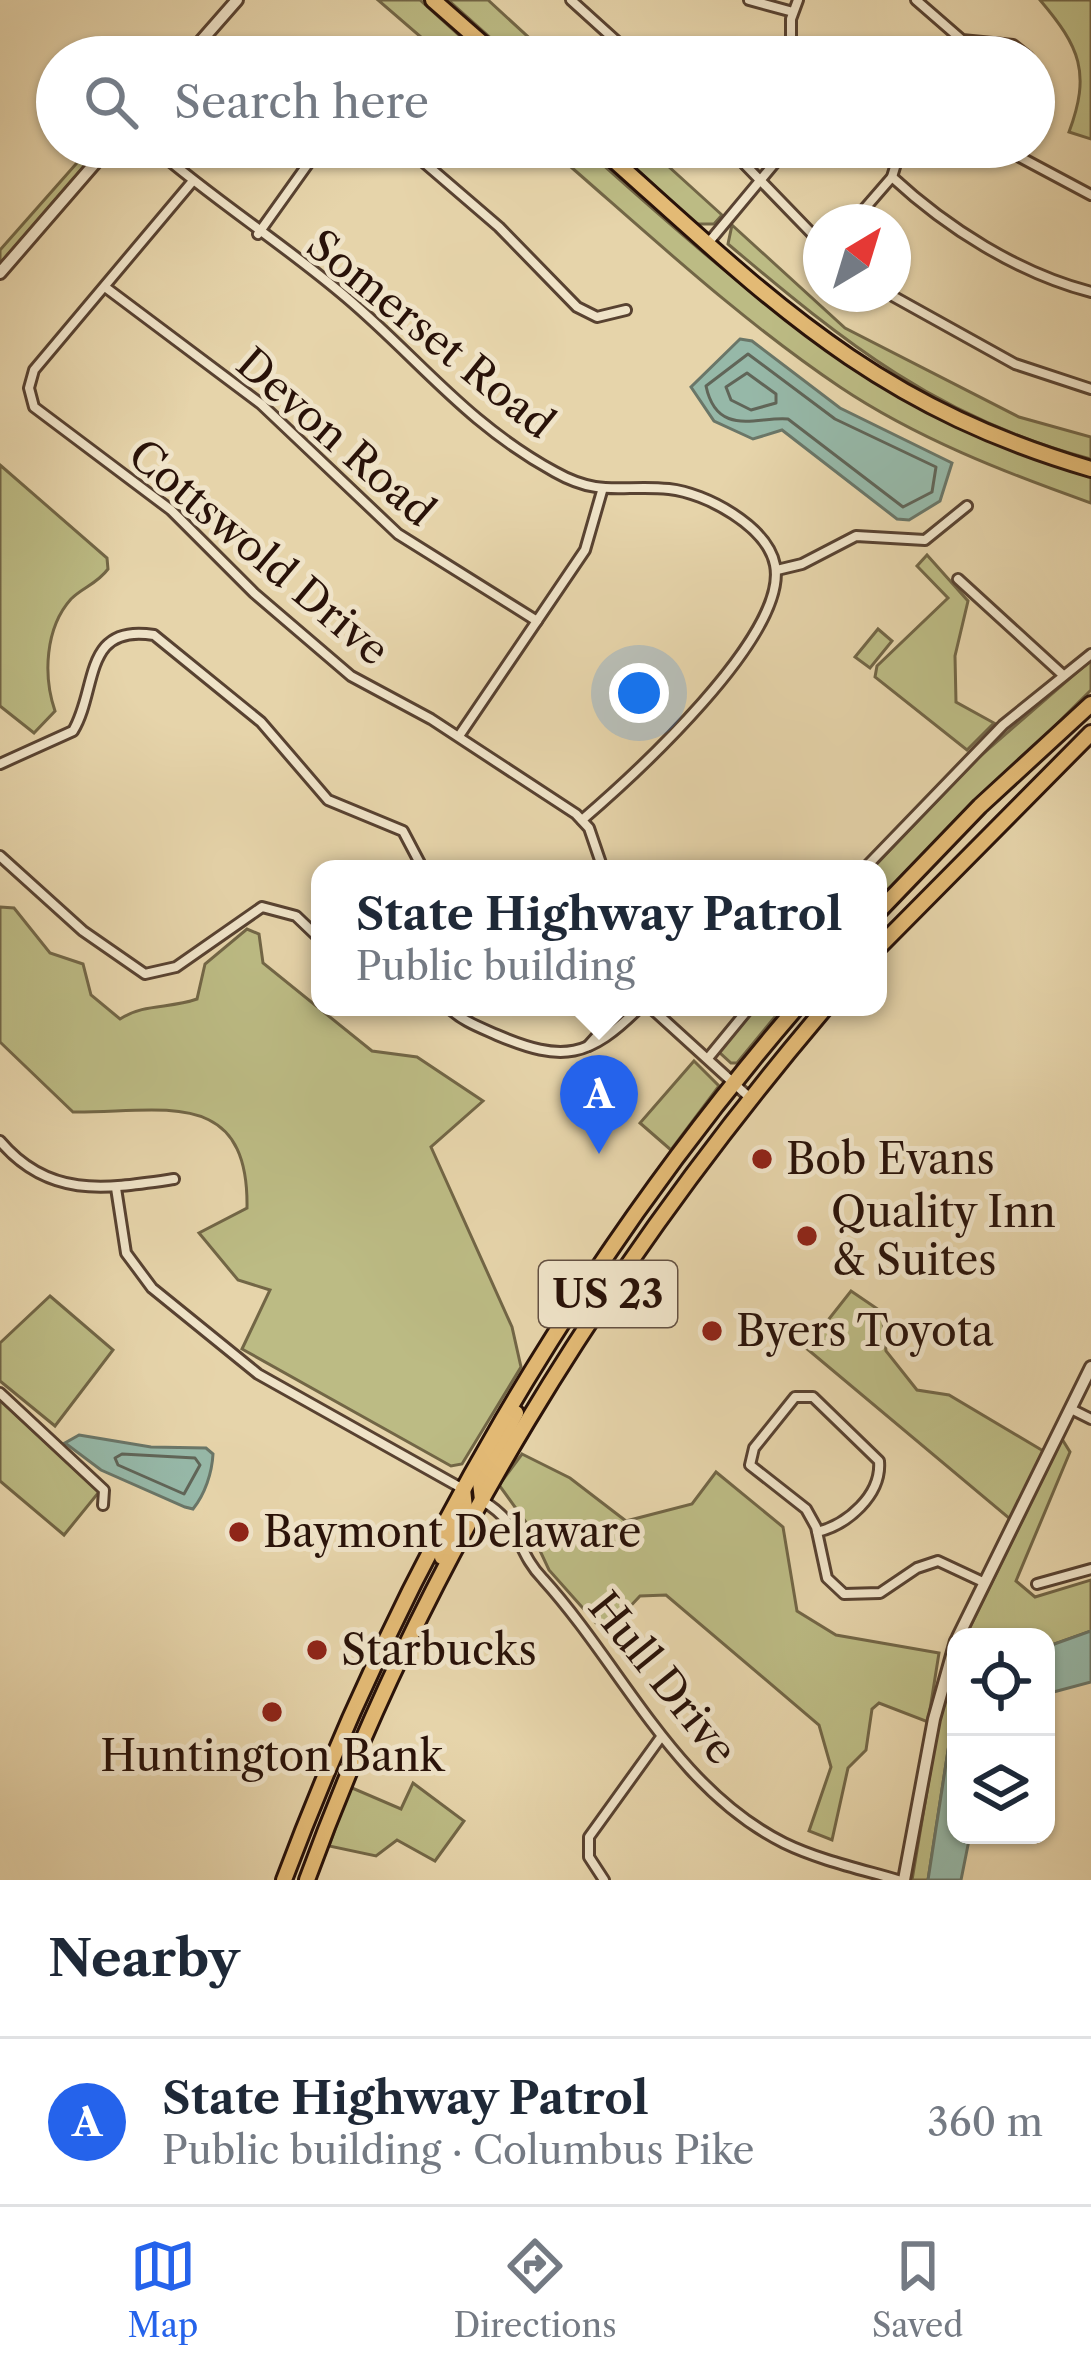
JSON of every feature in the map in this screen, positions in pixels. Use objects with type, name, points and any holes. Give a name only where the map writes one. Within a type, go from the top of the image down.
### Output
[{"type":"highway","points":[[433,0],[474,36]]},
{"type":"highway","points":[[622,168],[823,342],[889,386],[989,434],[1091,469]]},
{"type":"highway","points":[[887,904],[980,806],[1091,704]]},
{"type":"highway","points":[[887,940],[1091,733]]},
{"type":"highway","name":"US 23","points":[[284,1880],[361,1688],[516,1394],[575,1299],[666,1170],[733,1080],[789,1016]]},
{"type":"highway","name":"US 23","points":[[307,1880],[349,1773],[424,1609],[564,1359],[686,1184],[818,1016]]},
{"type":"highway","points":[[482,1501],[480,1482],[517,1410],[516,1394]]},
{"type":"highway","points":[[424,1609],[422,1595],[465,1508],[463,1489]]},
{"type":"street","points":[[206,36],[237,0]]},
{"type":"street","points":[[571,0],[611,36]]},
{"type":"street","points":[[749,0],[793,12]]},
{"type":"street","points":[[792,36],[798,0]]},
{"type":"street","points":[[916,0],[957,36]]},
{"type":"street","points":[[0,273],[91,168]]},
{"type":"street","name":"Somerset Road","points":[[176,168],[350,301],[489,431],[562,476],[602,491],[669,489],[701,497],[758,534],[777,570]]},
{"type":"street","points":[[258,234],[305,168]]},
{"type":"street","points":[[430,168],[499,227],[577,307],[596,316],[626,310]]},
{"type":"street","points":[[751,168],[803,223]]},
{"type":"street","points":[[706,244],[773,168]]},
{"type":"street","points":[[869,204],[895,168]]},
{"type":"street","points":[[1040,168],[1091,195]]},
{"type":"street","points":[[892,177],[976,240],[1052,279],[1091,292]]},
{"type":"street","name":"Cottswold Drive","points":[[192,182],[34,370],[29,388],[34,406],[171,509],[254,593],[351,676],[458,736],[582,820]]},
{"type":"street","name":"Devon Road","points":[[105,286],[261,404],[398,534],[537,621]]},
{"type":"street","points":[[911,307],[994,354],[1091,388]]},
{"type":"street","points":[[458,736],[589,542],[602,491]]},
{"type":"street","points":[[599,860],[582,820],[652,758],[746,649],[763,619],[777,570],[802,564],[856,536],[925,540],[967,506]]},
{"type":"street","points":[[958,579],[1063,675]]},
{"type":"street","points":[[0,764],[68,735],[105,646],[140,633],[165,641],[261,722],[328,800],[403,831],[418,860]]},
{"type":"street","points":[[873,860],[975,753],[1091,654]]},
{"type":"street","points":[[0,856],[83,931],[145,974],[176,968],[262,907],[289,912],[311,930]]},
{"type":"street","points":[[466,1016],[531,1049],[561,1054],[607,1039],[631,1016]]},
{"type":"street","points":[[587,1047],[615,1016]]},
{"type":"street","points":[[660,1016],[750,1098]]},
{"type":"street","points":[[708,1057],[742,1016]]},
{"type":"street","points":[[0,1142],[24,1166],[50,1182],[116,1188],[174,1179]]},
{"type":"street","points":[[666,1170],[686,1184]]},
{"type":"street","points":[[116,1188],[126,1253],[152,1288],[258,1374],[463,1489]]},
{"type":"street","points":[[962,1628],[1091,1367]]},
{"type":"street","points":[[0,1393],[104,1490],[103,1505]]},
{"type":"street","points":[[818,1532],[844,1524],[879,1481],[879,1461],[813,1397],[795,1397],[754,1448],[750,1465],[806,1509],[818,1532],[827,1577],[851,1597],[880,1593],[917,1568],[938,1561],[983,1582]]},
{"type":"street","points":[[1071,1409],[1091,1418]]},
{"type":"street","name":"Hull Drive","points":[[482,1501],[510,1519],[535,1570],[590,1630],[685,1766],[770,1835],[901,1880]]},
{"type":"street","points":[[1037,1584],[1091,1569]]},
{"type":"street","points":[[901,1880],[947,1674]]},
{"type":"street","points":[[604,1880],[589,1857],[589,1838],[661,1737]]},
{"type":"shaded area","points":[[378,0],[420,0],[460,36],[420,36]]},
{"type":"shaded area","points":[[448,0],[488,0],[527,36],[488,36]]},
{"type":"shaded area","points":[[1040,0],[1091,0],[1091,139],[1069,132],[1079,93],[1078,62],[1064,32]]},
{"type":"shaded area","points":[[72,168],[83,168],[0,264],[0,250]]},
{"type":"shaded area","points":[[572,168],[607,168],[758,297],[881,384],[1016,452],[1091,477],[1091,503],[962,453],[899,422],[801,360]]},
{"type":"shaded area","points":[[636,168],[670,168],[722,215],[714,224],[696,224]]},
{"type":"shaded area","points":[[732,225],[803,290],[803,306],[728,244]]},
{"type":"shaded area","points":[[827,312],[845,328],[1019,417],[1091,437],[1091,459],[1037,442],[940,399],[896,374],[813,314]]},
{"type":"shaded area","points":[[0,465],[107,558],[108,569],[71,599],[56,624],[48,668],[55,711],[34,733],[0,706]]},
{"type":"shaded area","points":[[927,555],[968,601],[955,656],[956,702],[994,723],[967,750],[875,677],[877,666],[948,598],[917,566]]},
{"type":"shaded area","points":[[878,629],[892,641],[870,668],[855,657]]},
{"type":"shaded area","points":[[1091,660],[1091,690],[887,892],[887,860],[881,860],[978,758]]},
{"type":"shaded area","points":[[0,907],[14,908],[50,953],[83,964],[91,995],[120,1019],[197,999],[205,964],[247,929],[259,934],[263,963],[311,1002],[311,1016],[329,1016],[372,1051],[417,1057],[483,1101],[431,1147],[512,1327],[521,1367],[462,1464],[451,1466],[242,1349],[270,1290],[238,1280],[199,1233],[247,1208],[244,1169],[233,1141],[216,1124],[167,1110],[73,1112],[0,1042]]},
{"type":"shaded area","points":[[749,1016],[776,1016],[737,1063],[719,1052]]},
{"type":"shaded area","points":[[694,1061],[719,1086],[671,1150],[640,1123]]},
{"type":"shaded area","points":[[851,1291],[882,1312],[886,1351],[917,1390],[949,1395],[1045,1452],[1010,1519],[806,1348]]},
{"type":"shaded area","points":[[50,1296],[113,1350],[55,1426],[0,1381],[0,1343]]},
{"type":"shaded area","points":[[0,1400],[99,1492],[64,1535],[0,1481]]},
{"type":"shaded area","points":[[1062,1439],[1070,1452],[1016,1581],[1035,1597],[1091,1580],[1091,1631],[1055,1644],[1055,1628],[969,1628]]},
{"type":"shaded area","points":[[522,1454],[570,1478],[626,1521],[692,1504],[716,1472],[783,1527],[797,1611],[836,1635],[939,1653],[928,1722],[879,1703],[872,1709],[866,1750],[848,1768],[832,1840],[809,1831],[831,1767],[819,1725],[666,1595],[640,1596],[605,1633],[549,1570],[528,1525],[499,1485]]},
{"type":"shaded area","points":[[947,1694],[947,1757],[928,1880],[912,1880]]},
{"type":"shaded area","points":[[413,1783],[464,1821],[435,1861],[397,1840],[376,1856],[329,1846],[350,1787],[401,1809]]},
{"type":"water","points":[[740,339],[752,341],[840,408],[952,463],[940,501],[909,520],[897,519],[782,430],[753,439],[714,421],[691,387]]},
{"type":"water","points":[[79,1435],[151,1447],[206,1448],[213,1454],[204,1490],[193,1509],[185,1507],[101,1470],[65,1443]]},
{"type":"water","points":[[1091,1631],[1091,1682],[1055,1692],[1055,1644]]},
{"type":"water","points":[[947,1757],[947,1844],[968,1844],[961,1880],[928,1880]]},
{"type":"place","name":"State Highway Patrol","points":[[599,1154]]},
{"type":"place","name":"Bob Evans","points":[[762,1159]]},
{"type":"place","name":"Quality Inn & Suites","points":[[807,1236]]},
{"type":"place","name":"Byers Toyota","points":[[712,1331]]},
{"type":"place","name":"Baymont Delaware","points":[[239,1532]]},
{"type":"place","name":"Starbucks","points":[[317,1650]]},
{"type":"place","name":"Huntington Bank","points":[[272,1712]]}]
